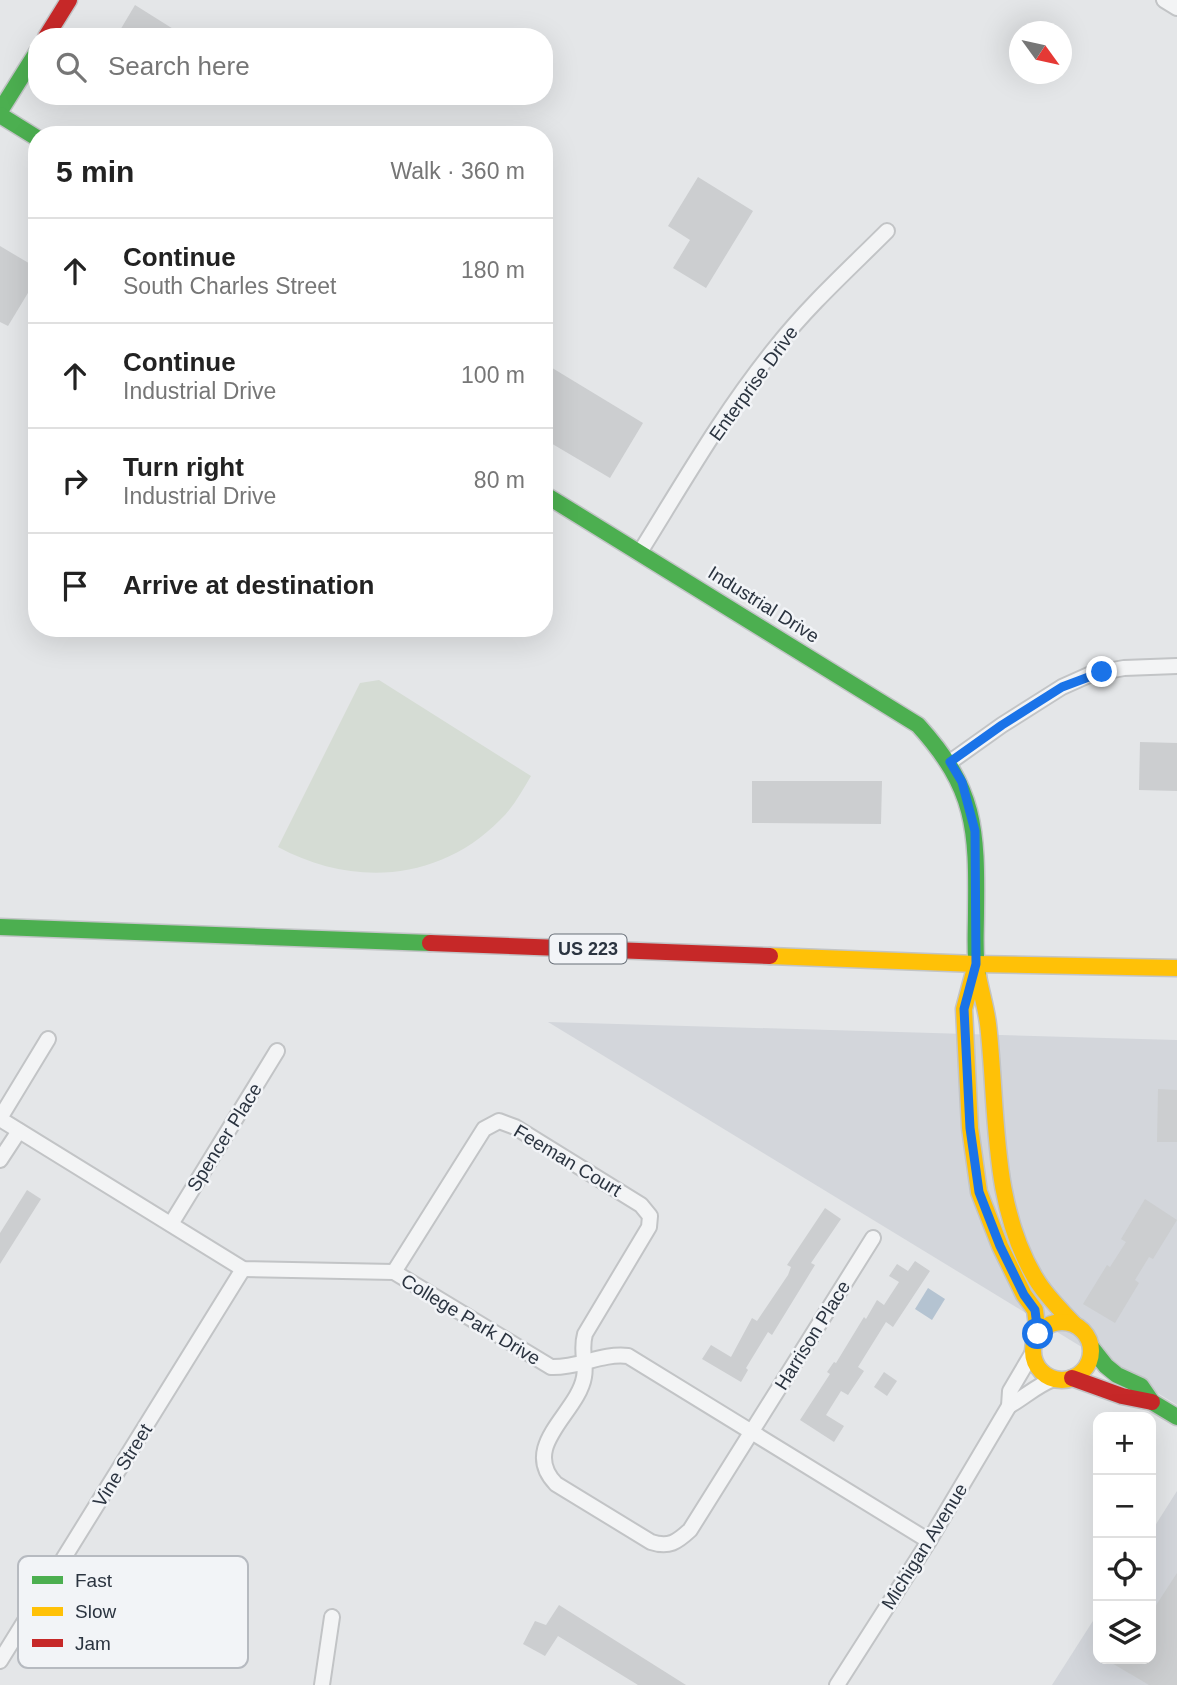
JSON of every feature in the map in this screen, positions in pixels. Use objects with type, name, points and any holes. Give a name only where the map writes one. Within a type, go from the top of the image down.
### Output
[{"type":"main road","points":[[52,28],[69,0]]},
{"type":"main road","points":[[28,67],[0,113],[28,132]]},
{"type":"main road","name":"Industrial Drive","points":[[553,499],[918,725],[936,742],[962,782],[975,831],[976,964]]},
{"type":"main road","name":"US 223","points":[[0,927],[976,964],[1177,968]]},
{"type":"main road","points":[[976,964],[988,1023],[1000,1178],[1009,1214],[1035,1277],[1073,1324]]},
{"type":"main road","points":[[976,964],[964,1009],[970,1128],[979,1192],[1000,1246],[1024,1295],[1035,1310],[1038,1334],[1033,1352],[1039,1369],[1054,1379],[1072,1378],[1137,1401],[1152,1402]]},
{"type":"main road","points":[[1038,1334],[1054,1322],[1064,1321],[1082,1329],[1091,1347],[1106,1366],[1117,1375],[1141,1386],[1152,1402],[1177,1417]]},
{"type":"main road","points":[[1072,1378],[1086,1366],[1091,1347]]},
{"type":"street","points":[[1164,0],[1177,8]]},
{"type":"street","name":"Enterprise Drive","points":[[639,552],[711,439],[776,347],[809,308],[887,231]]},
{"type":"street","points":[[950,762],[1002,725],[1062,687],[1082,678],[1124,668],[1177,666]]},
{"type":"street","points":[[48,1039],[0,1118],[243,1269]]},
{"type":"street","name":"Spencer Place","points":[[171,1224],[277,1051]]},
{"type":"street","name":"Feeman Court","points":[[394,1272],[484,1129],[499,1121],[515,1127],[628,1196],[650,1216],[643,1241],[585,1334],[581,1347],[583,1364]]},
{"type":"street","points":[[0,1160],[19,1131]]},
{"type":"street","name":"Harrison Place","points":[[583,1364],[585,1375],[581,1386],[548,1441],[544,1465],[548,1476],[556,1484],[651,1542],[672,1545],[690,1530],[873,1238]]},
{"type":"street","name":"College Park Drive","points":[[243,1269],[394,1272],[551,1367],[569,1368],[604,1356],[628,1356],[929,1541]]},
{"type":"street","name":"Vine Street","points":[[65,1556],[243,1269]]},
{"type":"street","name":"Michigan Avenue","points":[[837,1685],[929,1541],[1009,1406],[1010,1391],[1033,1352]]},
{"type":"street","name":"Michigan Avenue","points":[[1009,1406],[1038,1385],[1054,1379]]},
{"type":"street","points":[[322,1685],[332,1617]]},
{"type":"street","name":"Vine Street","points":[[0,1661],[18,1632]]},
{"type":"shaded area","points":[[379,680],[531,776],[521,793],[505,815],[476,841],[450,856],[422,866],[394,872],[365,872],[306,860],[278,847],[360,683]]},
{"type":"shaded area","points":[[548,1022],[1177,1040],[1177,1405]]},
{"type":"shaded area","points":[[1177,1491],[1177,1685],[1052,1685],[1093,1621],[1093,1664],[1156,1664],[1156,1524]]},
{"type":"water","points":[[928,1288],[945,1299],[932,1320],[915,1309]]},
{"type":"building","points":[[135,5],[172,28],[121,28]]},
{"type":"building","points":[[698,177],[753,211],[706,288],[673,268],[690,240],[668,226]]},
{"type":"building","points":[[0,246],[28,263],[28,293],[8,326],[0,322]]},
{"type":"building","points":[[553,368],[643,423],[610,478],[553,444]]},
{"type":"building","points":[[1140,742],[1177,743],[1177,791],[1139,790]]},
{"type":"building","points":[[752,781],[882,781],[881,824],[752,823]]},
{"type":"building","points":[[1158,1089],[1177,1090],[1177,1142],[1157,1142]]},
{"type":"building","points":[[27,1190],[41,1199],[0,1264],[0,1233]]},
{"type":"building","points":[[1145,1199],[1177,1220],[1153,1259],[1149,1257],[1135,1280],[1139,1283],[1115,1323],[1083,1304],[1107,1265],[1110,1267],[1126,1242],[1121,1239]]},
{"type":"building","points":[[825,1208],[841,1219],[811,1263],[815,1265],[772,1335],[768,1332],[746,1368],[748,1370],[741,1382],[702,1359],[711,1345],[731,1357],[752,1318],[757,1321],[788,1275],[791,1267],[787,1265]]},
{"type":"building","points":[[915,1261],[930,1271],[893,1327],[886,1322],[858,1367],[864,1371],[848,1395],[841,1391],[826,1415],[844,1426],[834,1442],[800,1420],[830,1374],[827,1372],[834,1362],[836,1363],[864,1317],[866,1319],[877,1300],[884,1305],[899,1282],[889,1276],[897,1264],[908,1271]]},
{"type":"building","points":[[884,1372],[897,1381],[887,1396],[874,1387]]},
{"type":"building","points":[[1177,1573],[1177,1685],[1149,1685],[1113,1664],[1156,1664],[1156,1605]]},
{"type":"building","points":[[559,1605],[686,1685],[638,1685],[558,1636],[545,1656],[523,1644],[535,1621],[546,1625]]},
{"type":"traffic: fast","points":[[0,111],[28,66]]},
{"type":"traffic: fast","points":[[0,115],[28,132]]},
{"type":"traffic: fast","points":[[553,500],[918,725],[952,770],[969,811],[976,857],[978,976]]},
{"type":"traffic: fast","points":[[0,927],[430,943]]},
{"type":"traffic: fast","points":[[1091,1347],[1117,1375],[1141,1386],[1152,1402],[1177,1417]]},
{"type":"traffic: slow","points":[[770,956],[1177,968]]},
{"type":"traffic: slow","points":[[975,968],[964,1009],[970,1128],[979,1192],[1000,1246],[1024,1295],[1035,1310],[1038,1334]]},
{"type":"traffic: slow","points":[[978,976],[988,1024],[998,1155],[1010,1219],[1021,1250],[1036,1279],[1074,1324]]},
{"type":"traffic: slow","points":[[1062,1322],[1073,1324],[1086,1335],[1091,1351],[1089,1362],[1078,1375],[1062,1380],[1051,1378],[1038,1367],[1033,1351],[1035,1340],[1046,1327],[1062,1322]]},
{"type":"traffic: jam","points":[[52,28],[69,0]]},
{"type":"traffic: jam","points":[[430,943],[770,956]]},
{"type":"traffic: jam","points":[[1072,1378],[1122,1396],[1152,1402]]},
{"type":"route","points":[[1038,1334],[1035,1310],[1024,1295],[1000,1246],[979,1192],[970,1128],[964,1009],[976,964],[975,831],[962,782],[950,762],[1062,687],[1102,672]]}]
